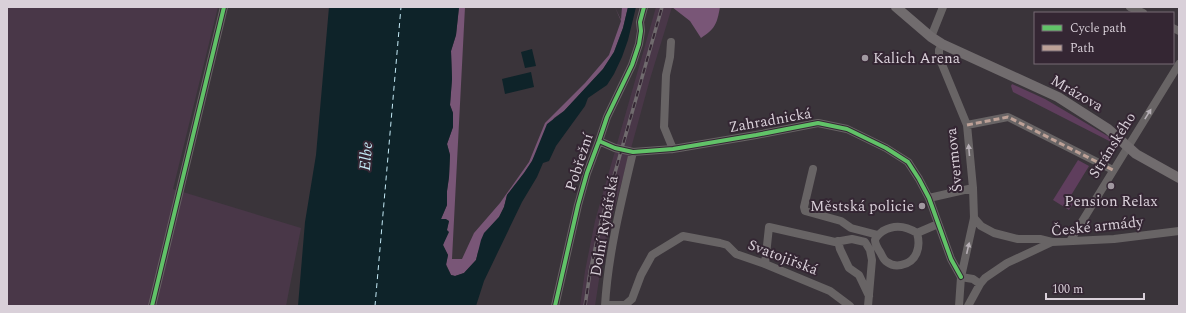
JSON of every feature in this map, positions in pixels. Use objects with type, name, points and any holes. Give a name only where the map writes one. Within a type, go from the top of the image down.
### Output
[{"type":"main road","points":[[896,7],[931,37]]},
{"type":"main road","name":"Mrázova","points":[[931,37],[942,44],[1058,97],[1108,129],[1136,154],[1179,178]]},
{"type":"street","points":[[152,304],[224,7]]},
{"type":"street","name":"Pobřežní","points":[[555,306],[586,173],[607,117],[632,65],[639,44],[641,32],[640,22],[644,7]]},
{"type":"street","points":[[931,37],[943,7]]},
{"type":"street","points":[[1130,7],[1141,12]]},
{"type":"street","points":[[671,42],[670,57],[666,75],[664,126],[673,150]]},
{"type":"street","name":"Švermova","points":[[942,44],[939,50],[939,57],[967,125],[973,188],[974,218],[961,277],[959,306]]},
{"type":"street","name":"Stránského","points":[[1070,241],[1127,147],[1176,73],[1179,64]]},
{"type":"street","points":[[967,125],[1008,117],[1114,170]]},
{"type":"street","name":"Zahradnická","points":[[599,141],[615,148],[633,152],[673,150],[756,136],[818,123],[847,129],[886,148],[908,162],[929,198],[952,259],[961,277]]},
{"type":"street","name":"Dolní Rybářská","points":[[605,305],[611,256],[619,211],[633,152]]},
{"type":"street","points":[[813,169],[804,207],[806,211],[842,221],[851,228],[878,235]]},
{"type":"street","points":[[929,198],[973,188]]},
{"type":"street","points":[[974,218],[981,226],[994,233],[1018,239],[1040,238],[1052,242]]},
{"type":"street","points":[[917,234],[938,224]]},
{"type":"street","points":[[898,226],[911,229],[917,234],[919,241],[915,257],[907,263],[897,265],[888,264],[885,261],[875,240],[878,235],[892,227],[898,226]]},
{"type":"street","points":[[765,264],[769,227],[835,242],[852,239],[865,242],[870,250],[872,260],[868,306]]},
{"type":"street","name":"České armády","points":[[980,284],[985,278],[1007,263],[1052,242],[1114,239],[1179,231]]},
{"type":"street","name":"Svatojiřská","points":[[605,305],[626,305],[632,299],[641,275],[652,255],[682,236],[727,245],[736,254],[765,264],[830,291],[850,306]]},
{"type":"street","points":[[838,241],[840,250],[849,268],[859,275],[869,296]]},
{"type":"street","points":[[961,277],[973,279],[980,284],[968,306]]},
{"type":"shaded area","points":[[7,7],[218,7],[173,189],[301,228],[286,306],[7,306]]},
{"type":"shaded area","points":[[459,7],[465,7],[452,259],[462,259],[474,233],[500,203],[529,162],[545,123],[585,83],[609,55],[621,21],[615,7],[621,20],[622,7],[628,7],[623,28],[614,52],[603,69],[564,111],[554,118],[532,161],[507,195],[504,207],[499,217],[491,226],[478,252],[476,260],[464,273],[455,276],[451,275],[446,264],[448,255],[443,245],[449,221],[441,219],[447,205],[450,155],[447,144],[453,127],[453,113],[450,105],[452,79],[451,51],[456,35]]},
{"type":"shaded area","points":[[656,7],[672,7],[650,79],[610,225],[595,306],[580,306],[595,221]]},
{"type":"shaded area","points":[[672,7],[720,7],[715,26],[701,38],[690,21]]},
{"type":"shaded area","points":[[1012,84],[1045,99],[1116,141],[1119,146],[1013,92],[1011,86]]},
{"type":"shaded area","points":[[1078,160],[1089,166],[1070,197],[1075,201],[1069,210],[1053,200]]},
{"type":"water","name":"Elbe","points":[[329,7],[459,7],[456,35],[451,51],[452,79],[450,105],[453,113],[453,127],[447,144],[450,155],[447,205],[441,219],[446,219],[449,221],[447,230],[449,232],[443,245],[448,255],[446,265],[451,275],[455,276],[464,273],[476,260],[484,233],[499,217],[504,207],[507,195],[532,161],[547,124],[564,111],[603,69],[614,52],[623,28],[628,7],[636,7],[628,40],[614,74],[607,85],[588,98],[585,106],[556,146],[549,161],[543,163],[537,177],[522,202],[484,281],[476,306],[298,306],[305,222],[316,155]]},
{"type":"water","points":[[532,49],[536,66],[525,68],[521,52]]},
{"type":"water","points":[[531,72],[534,87],[505,94],[502,79]]},
{"type":"ferry route","points":[[375,306],[401,7]]},
{"type":"railway","points":[[585,306],[590,272],[601,222],[662,7]]},
{"type":"marked path","points":[[967,125],[1008,117],[1113,170]]},
{"type":"cycle path","points":[[152,306],[224,7]]},
{"type":"cycle path","points":[[555,306],[578,205],[587,173],[607,117],[632,65],[639,44],[641,31],[640,22],[644,7]]},
{"type":"cycle path","points":[[599,141],[615,148],[633,152],[673,149],[818,123],[847,129],[886,148],[908,162],[929,198],[951,259],[961,277]]},
{"type":"place","name":"Kalich Arena","points":[[865,58]]},
{"type":"place","name":"Pension Relax","points":[[1111,186]]},
{"type":"place","name":"Městská policie","points":[[922,206]]}]
